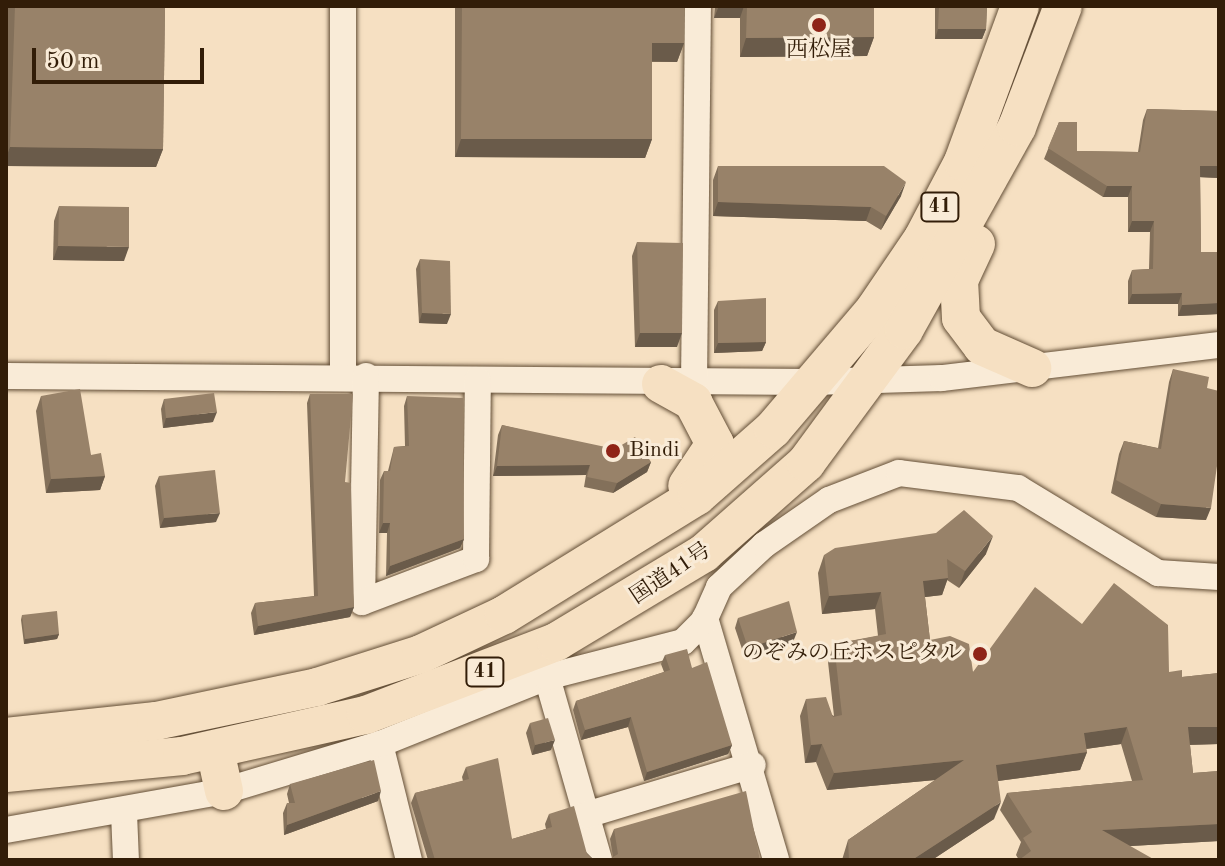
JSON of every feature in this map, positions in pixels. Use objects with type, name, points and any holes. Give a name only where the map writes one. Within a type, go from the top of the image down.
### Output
[{"type":"highway","name":"国道41号","points":[[7,755],[317,687],[421,654],[611,553],[697,496],[773,429],[813,382],[923,238],[963,162],[1020,6]]},
{"type":"highway","name":"国道41号","points":[[7,755],[215,750],[453,686],[628,603],[756,511],[806,463],[868,380],[929,291],[999,162],[1035,89],[1063,6]]},
{"type":"highway","points":[[999,162],[994,205],[959,280],[961,318],[982,346],[1032,368]]},
{"type":"highway","points":[[611,553],[710,460],[715,444],[707,418],[678,384]]},
{"type":"highway","points":[[215,750],[224,791]]},
{"type":"street","points":[[343,6],[362,602],[476,559],[478,380]]},
{"type":"street","points":[[678,384],[698,6]]},
{"type":"street","points":[[6,376],[354,376],[678,384],[813,382],[1032,368],[1219,345]]},
{"type":"street","points":[[6,830],[124,813],[224,791],[380,744],[547,677],[683,642],[705,618],[719,587],[764,545],[829,500],[899,473],[1018,488],[1158,573],[1219,577]]},
{"type":"street","points":[[705,618],[753,765],[776,860]]},
{"type":"street","points":[[547,677],[599,860]]},
{"type":"street","points":[[380,744],[409,860]]},
{"type":"street","points":[[586,815],[753,765]]},
{"type":"street","points":[[124,813],[126,860]]},
{"type":"building","points":[[15,6],[165,6],[163,149],[10,147]]},
{"type":"building","points":[[462,6],[684,6],[684,43],[652,43],[652,139],[461,139]]},
{"type":"building","points":[[747,6],[874,6],[874,37],[746,38]]},
{"type":"building","points":[[939,6],[987,6],[986,29],[938,29]]},
{"type":"building","points":[[1147,109],[1219,111],[1219,166],[1200,166],[1201,252],[1219,252],[1219,303],[1182,305],[1182,293],[1132,294],[1132,270],[1153,269],[1154,221],[1132,221],[1132,186],[1107,186],[1048,148],[1059,122],[1077,122],[1077,151],[1140,152]]},
{"type":"building","points":[[718,166],[884,166],[906,182],[886,216],[871,207],[718,202]]},
{"type":"building","points":[[59,206],[129,207],[129,247],[58,246]]},
{"type":"building","points":[[637,242],[683,243],[682,333],[640,333]]},
{"type":"building","points":[[420,259],[450,261],[451,314],[422,313]]},
{"type":"building","points":[[766,298],[766,342],[718,343],[718,301]]},
{"type":"building","points":[[1173,369],[1209,377],[1207,388],[1219,391],[1219,452],[1211,508],[1161,504],[1116,480],[1124,441],[1161,449]]},
{"type":"building","points":[[80,389],[91,455],[101,453],[105,476],[51,479],[41,396]]},
{"type":"building","points":[[214,393],[217,412],[166,418],[164,399]]},
{"type":"building","points":[[310,394],[353,394],[345,482],[351,483],[354,607],[258,626],[255,603],[318,596]]},
{"type":"building","points":[[407,396],[463,398],[464,539],[390,566],[390,523],[383,523],[384,471],[390,471],[394,447],[409,446]]},
{"type":"building","points":[[502,425],[615,449],[635,437],[651,462],[617,483],[587,477],[590,465],[497,466]]},
{"type":"building","points":[[215,470],[220,513],[164,518],[159,476]]},
{"type":"building","points":[[964,510],[993,536],[965,571],[947,559],[948,578],[923,581],[930,640],[950,636],[969,644],[973,672],[1035,587],[1082,624],[1114,583],[1168,625],[1169,672],[1182,670],[1182,677],[1219,673],[1219,727],[1188,727],[1193,773],[1219,771],[1219,824],[1102,830],[1155,860],[1019,860],[1031,851],[1023,838],[1032,832],[1007,793],[1143,780],[1127,727],[1084,733],[1087,752],[996,765],[1001,802],[912,860],[849,860],[848,840],[964,760],[834,773],[822,744],[811,745],[806,699],[826,697],[833,717],[842,715],[834,644],[886,634],[881,592],[829,596],[824,555],[835,548],[936,533]]},
{"type":"building","points":[[789,601],[797,632],[748,648],[738,618]]},
{"type":"building","points":[[57,611],[59,634],[25,639],[22,615]]},
{"type":"building","points":[[687,649],[692,668],[707,662],[732,745],[647,772],[631,717],[585,730],[576,701],[670,670],[665,655]]},
{"type":"building","points":[[548,718],[555,740],[535,745],[530,723]]},
{"type":"building","points":[[498,758],[512,839],[552,827],[549,814],[574,806],[587,854],[594,860],[435,860],[415,793],[469,779],[466,767]]},
{"type":"building","points":[[374,760],[381,791],[287,825],[287,803],[295,803],[290,784]]},
{"type":"building","points":[[746,791],[760,860],[608,860],[618,854],[614,829]]},
{"type":"place","name":"西松屋","points":[[819,25]]},
{"type":"place","name":"Bindi","points":[[613,451]]},
{"type":"place","name":"のぞみの丘ホスピタル","points":[[980,654]]}]
